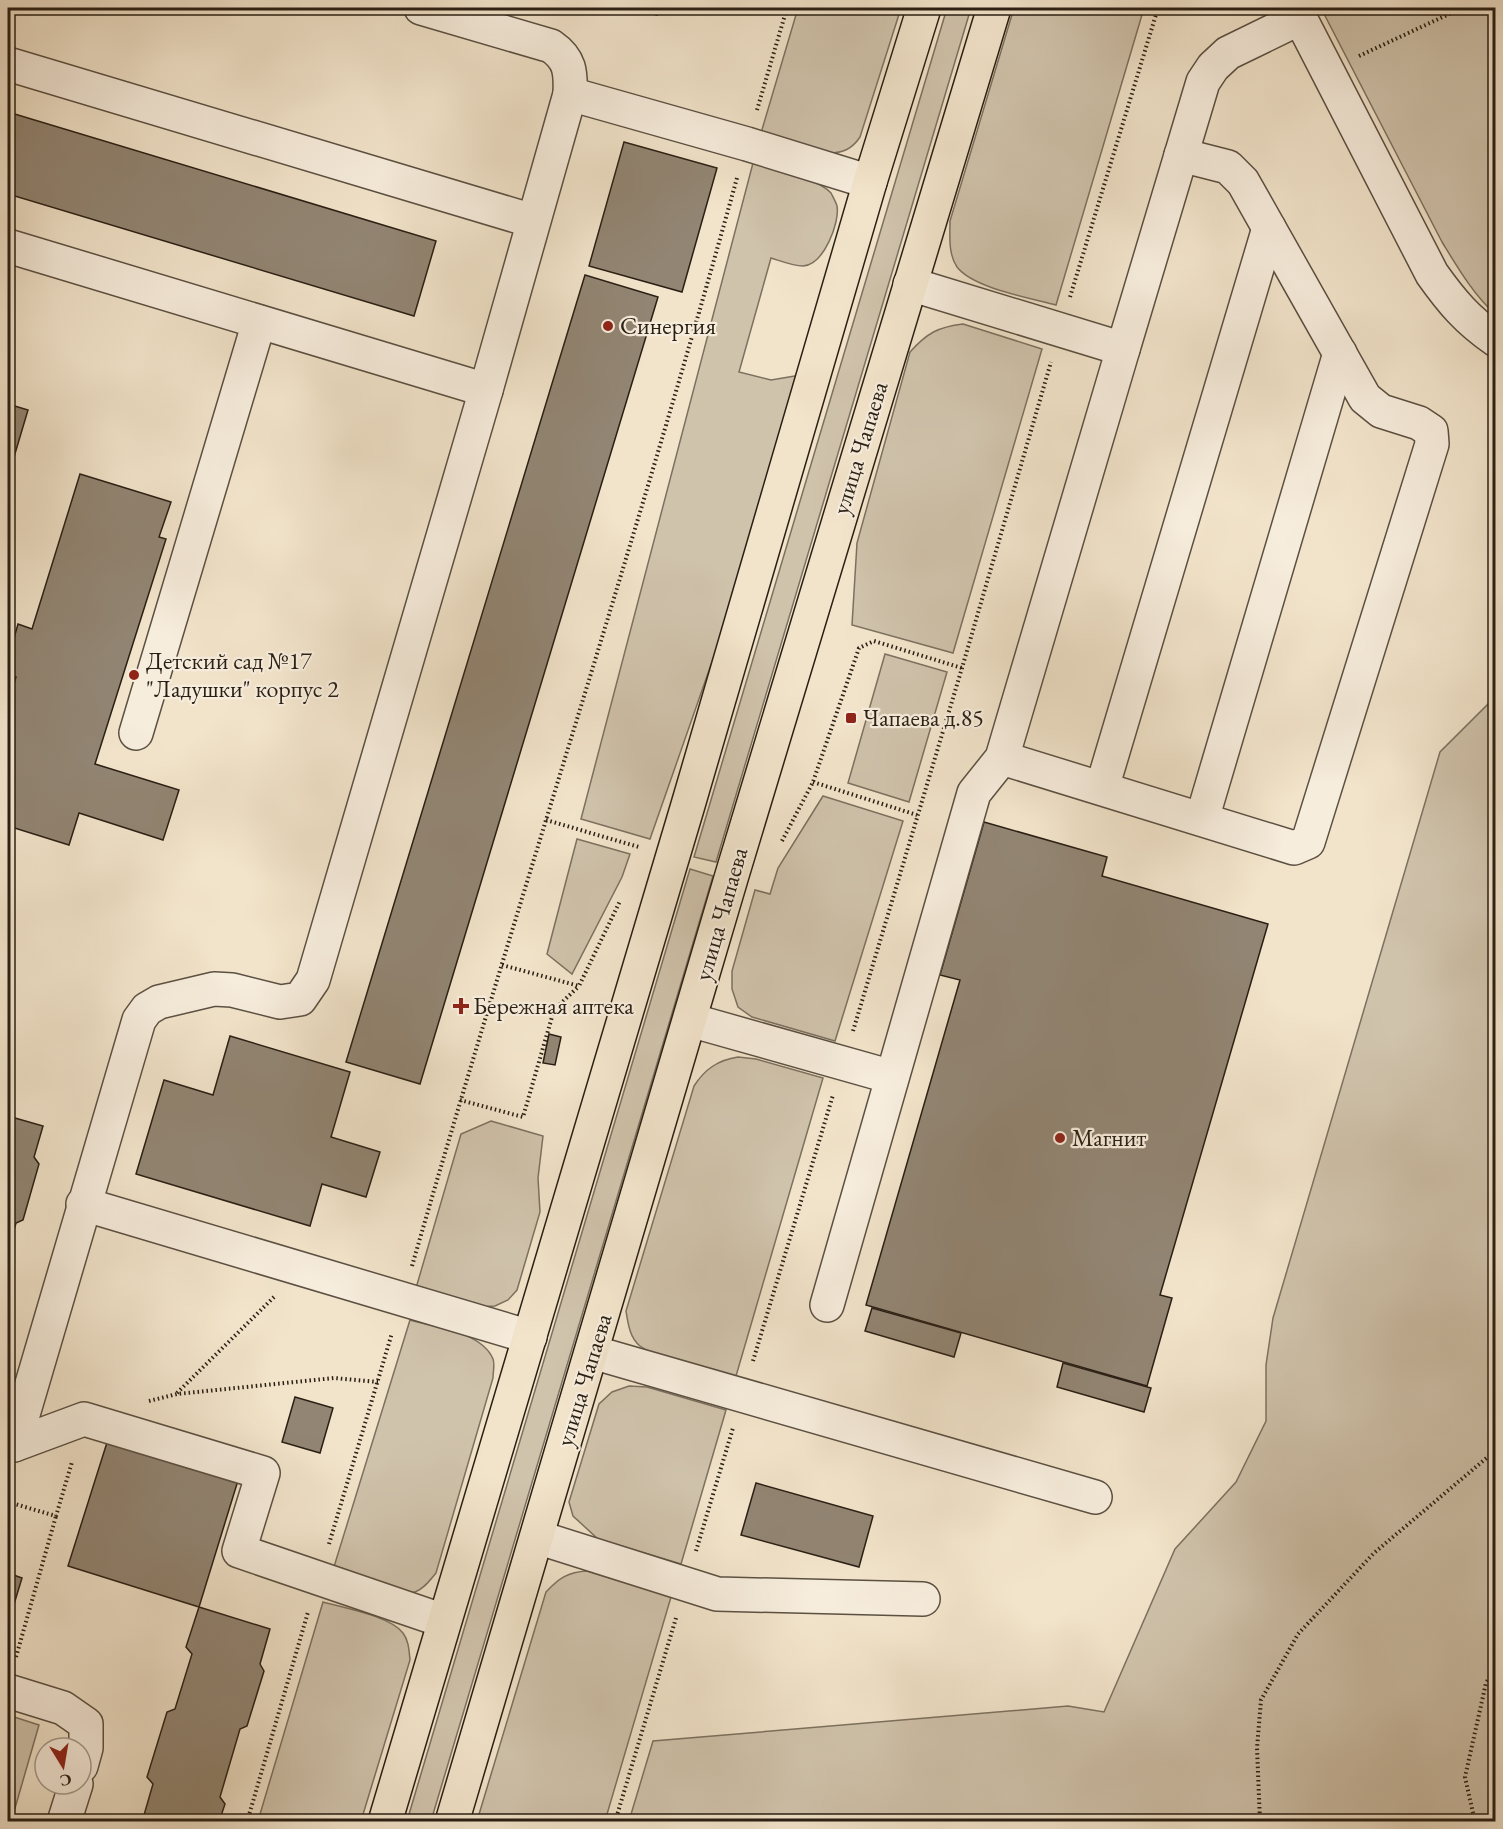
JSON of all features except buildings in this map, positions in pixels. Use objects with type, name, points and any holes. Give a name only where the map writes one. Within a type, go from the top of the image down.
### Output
[{"type":"main road","points":[[385,1821],[870,182],[924,8]]},
{"type":"main road","name":"улица Чапаева","points":[[452,1821],[994,8]]},
{"type":"lane","points":[[11,1444],[139,1020],[147,1009],[159,1002],[214,989],[232,990],[280,1002],[300,999],[313,980],[486,390],[570,94],[571,76],[562,54],[550,46],[421,8]]},
{"type":"lane","points":[[827,1305],[974,793],[1002,758],[1203,82],[1228,53],[1298,13],[1432,274],[1455,307],[1479,329],[1496,340]]},
{"type":"lane","points":[[8,64],[533,221]]},
{"type":"lane","points":[[570,94],[747,144],[870,182]]},
{"type":"lane","points":[[1002,758],[1294,848],[1308,842],[1432,444],[1431,431],[1419,423],[1381,411],[1365,398],[1243,182],[1228,167],[1181,155]]},
{"type":"lane","points":[[1102,789],[1269,228]]},
{"type":"lane","points":[[8,246],[486,390]]},
{"type":"lane","points":[[910,284],[1123,349]]},
{"type":"lane","points":[[136,733],[259,322]]},
{"type":"lane","points":[[1202,819],[1340,353]]},
{"type":"lane","points":[[690,1020],[892,1077]]},
{"type":"lane","points":[[83,1204],[530,1337]]},
{"type":"lane","points":[[592,1352],[1095,1497]]},
{"type":"lane","points":[[11,1444],[84,1419],[263,1473],[239,1551],[444,1621]]},
{"type":"lane","points":[[537,1537],[717,1594],[922,1599]]},
{"type":"lane","points":[[11,1677],[86,1724],[86,1736]]},
{"type":"lane","points":[[64,1821],[72,1796]]},
{"type":"path","points":[[247,1821],[460,1100],[686,362],[787,8]]},
{"type":"path","points":[[615,1821],[1158,8]]},
{"type":"path","points":[[1328,71],[1462,8]]},
{"type":"path","points":[[813,782],[918,815]]},
{"type":"path","points":[[637,859],[640,847]]},
{"type":"path","points":[[460,1100],[523,1117],[554,1010],[579,986],[625,891]]},
{"type":"path","points":[[502,965],[579,986]]},
{"type":"path","points":[[177,1394],[301,1269]]},
{"type":"path","points":[[146,1402],[177,1394],[334,1378],[378,1382]]},
{"type":"path","points":[[11,1677],[84,1419]]},
{"type":"path","points":[[1260,1821],[1257,1748],[1262,1700],[1298,1634],[1374,1553],[1496,1449]]},
{"type":"path","points":[[8,1502],[56,1516]]},
{"type":"path","points":[[1475,1821],[1465,1777],[1486,1683],[1496,1667]]},
{"type":"shaded area","points":[[798,8],[901,8],[860,137],[854,145],[843,151],[829,153],[761,133]]},
{"type":"shaded area","points":[[947,8],[971,8],[716,862],[694,857]]},
{"type":"shaded area","points":[[1014,8],[1144,8],[1056,305],[1003,291],[976,281],[957,267],[951,250],[950,221]]},
{"type":"shaded area","points":[[1321,8],[1495,8],[1495,314],[1473,289],[1442,242]]},
{"type":"shaded area","points":[[753,163],[795,175],[825,188],[831,193],[837,206],[837,213],[829,242],[824,251],[811,264],[799,266],[771,258],[739,372],[771,380],[813,373],[650,839],[581,819]]},
{"type":"shaded area","points":[[963,324],[1042,349],[953,653],[852,625],[857,543],[910,352],[933,332]]},
{"type":"shaded area","points":[[885,654],[947,672],[909,802],[848,783]]},
{"type":"shaded area","points":[[1495,683],[1495,1821],[629,1821],[653,1741],[1068,1706],[1104,1712],[1175,1549],[1236,1482],[1266,1421],[1266,1365],[1273,1318],[1440,752],[1490,702]]},
{"type":"shaded area","points":[[823,796],[903,821],[835,1041],[752,1017],[738,1007],[732,989],[732,971],[755,890],[770,894],[778,868]]},
{"type":"shaded area","points":[[577,839],[630,854],[622,877],[572,974],[547,954]]},
{"type":"shaded area","points":[[690,869],[713,876],[431,1821],[407,1821]]},
{"type":"shaded area","points":[[738,1057],[756,1059],[823,1078],[736,1376],[672,1359],[640,1346],[632,1335],[626,1311],[694,1086],[713,1066],[724,1060]]},
{"type":"shaded area","points":[[491,1121],[543,1136],[538,1178],[540,1212],[517,1290],[508,1300],[495,1306],[478,1307],[416,1288],[461,1134]]},
{"type":"shaded area","points":[[410,1320],[457,1332],[479,1342],[493,1359],[494,1366],[493,1378],[436,1573],[427,1584],[415,1592],[400,1591],[333,1570]]},
{"type":"shaded area","points":[[629,1386],[647,1387],[726,1410],[681,1564],[598,1539],[573,1516],[569,1502],[599,1404],[612,1392]]},
{"type":"shaded area","points":[[587,1571],[671,1597],[605,1821],[477,1821],[546,1592],[564,1577]]},
{"type":"shaded area","points":[[323,1602],[378,1617],[397,1627],[406,1639],[410,1660],[361,1821],[258,1821]]},
{"type":"shaded area","points":[[8,1715],[39,1725],[36,1736],[33,1736],[33,1746],[11,1822],[8,1821]]},
{"type":"place","name":"Синергия","points":[[608,326]]},
{"type":"place","name":"Детский сад №17 \"Ладушки\" корпус 2","points":[[134,675]]},
{"type":"place","name":"Чапаева д.85","points":[[851,718]]},
{"type":"place","name":"Бережная аптека","points":[[461,1006]]},
{"type":"place","name":"Магнит","points":[[1060,1138]]}]
